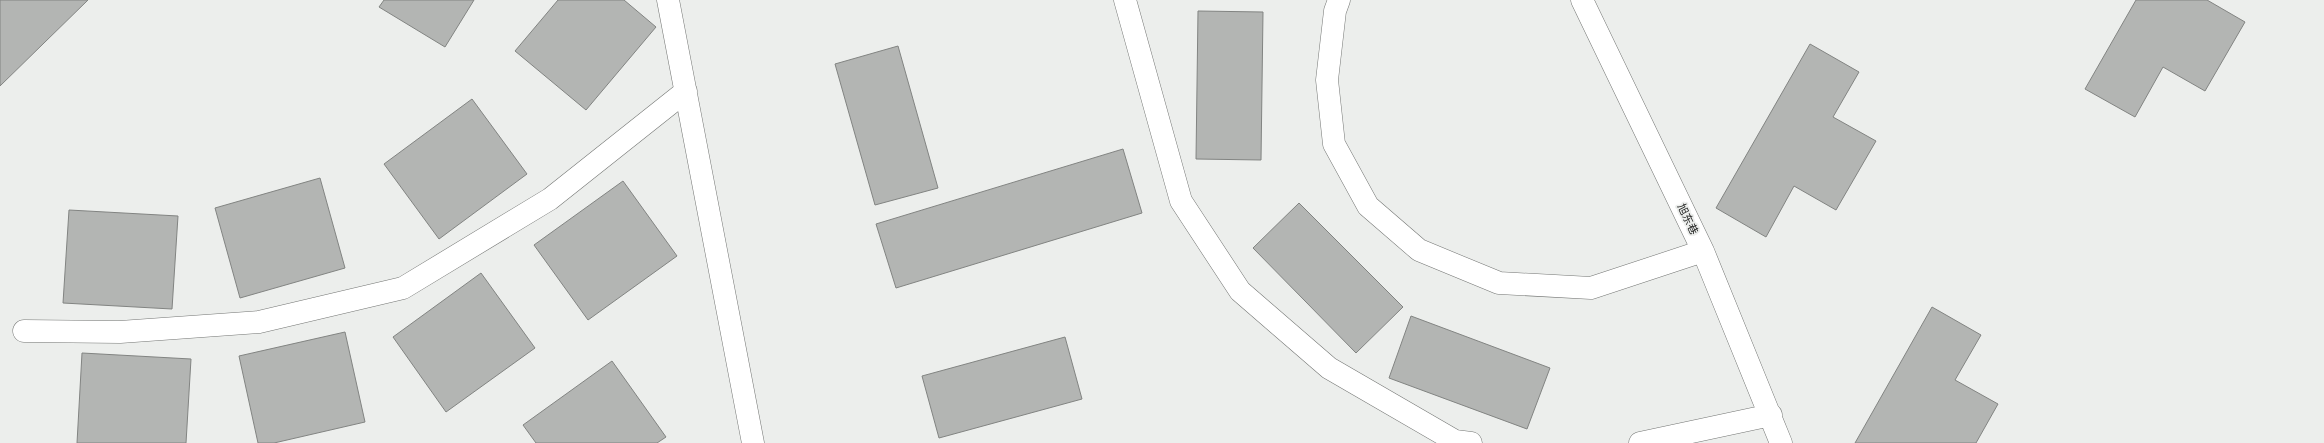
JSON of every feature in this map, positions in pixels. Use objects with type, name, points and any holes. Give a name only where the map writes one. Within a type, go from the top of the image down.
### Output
[{"type":"street","points":[[668,0],[753,443]]},
{"type":"street","points":[[1125,0],[1180,201],[1240,291],[1328,368],[1460,442]]},
{"type":"street","points":[[1339,0],[1335,10],[1327,80],[1334,144],[1368,206],[1419,250],[1499,283],[1591,288],[1703,251]]},
{"type":"street","name":"旭东巷","points":[[1582,0],[1703,251],[1771,415],[1781,443]]},
{"type":"street","points":[[24,331],[120,332],[259,322],[402,288],[550,199],[686,91]]},
{"type":"street","points":[[1640,443],[1771,415]]},
{"type":"building","points":[[0,0],[88,0],[0,86]]},
{"type":"building","points":[[384,0],[474,0],[445,47],[379,7]]},
{"type":"building","points":[[558,0],[624,0],[656,27],[586,110],[515,51]]},
{"type":"building","points":[[2136,0],[2207,0],[2245,22],[2205,91],[2163,67],[2135,117],[2085,89]]},
{"type":"building","points":[[1198,11],[1263,12],[1261,160],[1196,159]]},
{"type":"building","points":[[1810,44],[1859,72],[1833,117],[1876,141],[1836,210],[1794,186],[1766,237],[1716,208]]},
{"type":"building","points":[[898,46],[938,188],[875,205],[835,64]]},
{"type":"building","points":[[472,99],[527,174],[439,239],[384,164]]},
{"type":"building","points":[[1123,149],[1142,213],[896,288],[876,224]]},
{"type":"building","points":[[320,178],[345,268],[240,298],[215,208]]},
{"type":"building","points":[[623,181],[677,256],[588,320],[534,245]]},
{"type":"building","points":[[1299,203],[1403,307],[1356,353],[1253,248]]},
{"type":"building","points":[[69,210],[178,216],[172,309],[63,303]]},
{"type":"building","points":[[481,273],[535,348],[446,412],[393,337]]},
{"type":"building","points":[[1932,307],[1981,335],[1955,380],[1998,404],[1976,443],[1855,443]]},
{"type":"building","points":[[1411,316],[1550,368],[1527,429],[1389,378]]},
{"type":"building","points":[[345,332],[365,422],[274,443],[258,443],[239,356]]},
{"type":"building","points":[[1065,337],[1082,399],[939,438],[922,376]]},
{"type":"building","points":[[82,353],[191,359],[186,443],[77,443]]},
{"type":"building","points":[[612,361],[666,437],[657,443],[536,443],[523,425]]}]
